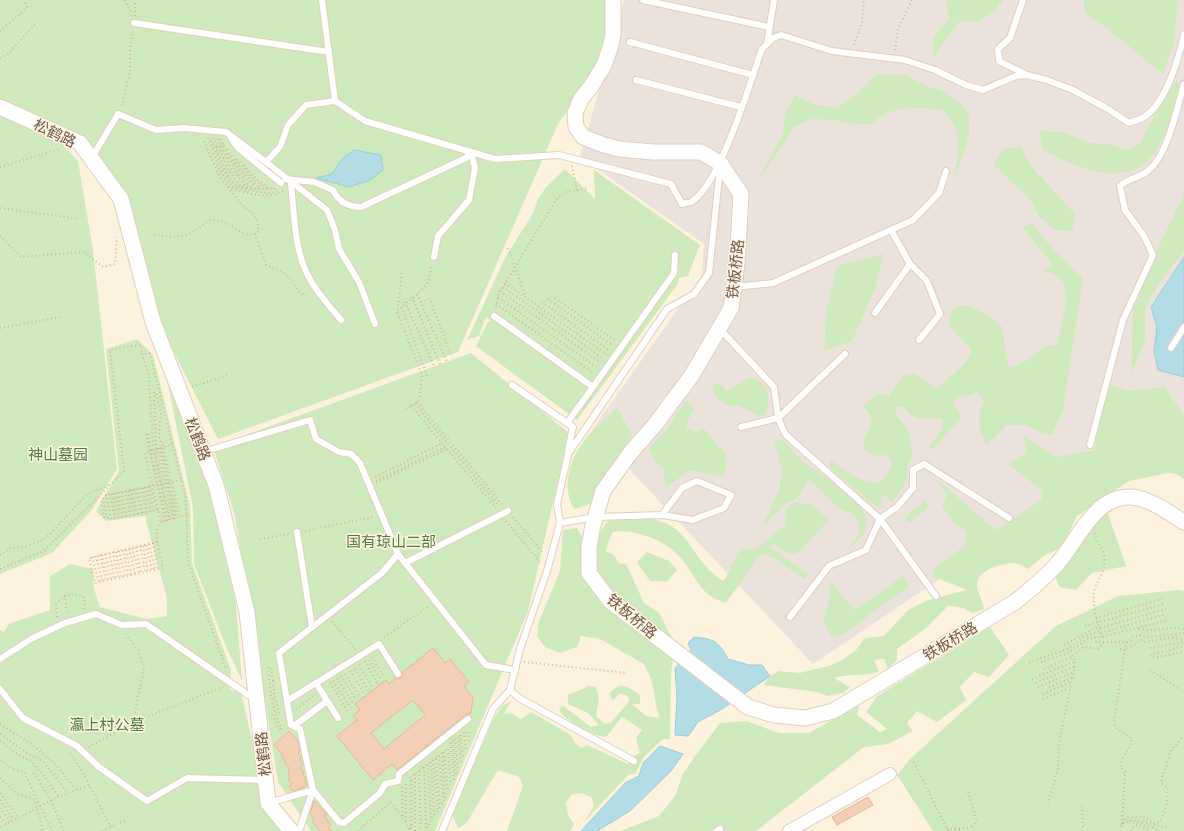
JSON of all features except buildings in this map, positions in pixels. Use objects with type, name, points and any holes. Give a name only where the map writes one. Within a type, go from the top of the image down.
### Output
[{"type":"street","name":"铁板桥路","points":[[613,0],[613,35],[610,48],[604,65],[592,85],[581,99],[575,113],[576,127],[583,137],[604,145],[635,152],[701,152],[720,163],[741,194],[737,264],[731,308],[692,374],[654,426],[631,452],[603,491],[595,517],[589,547],[589,573],[610,601],[748,707],[774,715],[805,718],[833,711],[1015,602],[1041,581],[1058,563],[1070,549],[1088,520],[1101,508],[1118,498],[1137,498],[1157,505],[1184,522]]},
{"type":"street","name":"松鹤路","points":[[0,107],[80,143],[121,199],[153,322],[216,485],[248,612],[268,803]]},
{"type":"street","points":[[789,831],[890,774]]},
{"type":"street","points":[[268,803],[291,831]]},
{"type":"lane","points":[[322,0],[335,101]]},
{"type":"lane","points":[[644,0],[769,28]]},
{"type":"lane","points":[[767,44],[774,0]]},
{"type":"lane","points":[[1023,0],[1010,38],[998,49],[999,61],[1027,75],[1047,80],[1073,90],[1130,123],[1144,117],[1157,104],[1180,57],[1184,34]]},
{"type":"lane","points":[[134,23],[329,52]]},
{"type":"lane","points":[[266,162],[280,147],[288,125],[306,105],[335,101],[365,121],[496,159],[559,155],[671,184],[682,204],[691,202],[704,188],[720,163],[762,49],[773,38],[781,35],[832,51],[905,60],[934,70],[966,85],[983,90],[1016,76],[1027,75]]},
{"type":"lane","points":[[630,42],[753,75]]},
{"type":"lane","points":[[636,80],[741,107]]},
{"type":"lane","points":[[1090,445],[1123,320],[1153,255],[1144,236],[1125,210],[1120,186],[1126,180],[1140,176],[1150,169],[1167,143],[1184,84]]},
{"type":"lane","points":[[91,159],[118,114],[156,130],[184,128],[213,130],[266,162],[287,181],[327,210],[335,230],[339,249],[359,282],[375,324]]},
{"type":"lane","points":[[213,130],[266,170],[287,181],[314,182],[333,190],[336,196],[349,206],[360,207],[466,158],[472,152]]},
{"type":"lane","points":[[434,257],[438,236],[469,200],[475,168],[472,152]]},
{"type":"lane","points":[[568,454],[666,309],[694,294],[708,273],[720,163]]},
{"type":"lane","points":[[734,287],[773,283],[913,220],[939,193],[946,171]]},
{"type":"lane","points":[[287,181],[303,264],[318,291],[341,320]]},
{"type":"lane","points":[[891,230],[910,264],[928,281],[940,314],[918,340]]},
{"type":"lane","points":[[567,423],[674,273],[675,255]]},
{"type":"lane","points":[[875,313],[910,264]]},
{"type":"lane","points":[[494,316],[593,387]]},
{"type":"lane","points":[[1171,348],[1184,327]]},
{"type":"lane","points":[[719,328],[774,387],[778,418],[784,434],[880,519],[936,596]]},
{"type":"lane","points":[[741,427],[778,418],[845,354]]},
{"type":"lane","points":[[442,831],[493,709],[510,690],[550,561],[560,523],[557,504],[573,427],[512,386]]},
{"type":"lane","points":[[203,452],[310,420],[316,439],[339,452],[351,454],[356,458],[369,484],[398,554],[486,665],[515,670]]},
{"type":"lane","points":[[790,617],[829,566],[866,550],[880,519],[897,508],[914,488],[913,470],[924,464],[1009,518]]},
{"type":"lane","points":[[560,523],[595,517],[662,515],[693,520],[724,508],[731,495],[697,481],[682,488],[662,515]]},
{"type":"lane","points":[[405,563],[504,513]]},
{"type":"lane","points":[[297,532],[312,627]]},
{"type":"lane","points":[[398,554],[382,573],[279,653],[291,725],[300,729],[313,790],[339,822],[344,823],[380,793],[385,784],[398,781],[399,774],[468,719]]},
{"type":"lane","points":[[0,659],[31,639],[66,623],[96,614],[122,625],[146,624],[257,701]]},
{"type":"lane","points":[[287,701],[379,644],[398,674]]},
{"type":"lane","points":[[316,683],[338,718]]},
{"type":"lane","points":[[0,689],[23,718],[65,740],[82,751],[99,767],[147,801],[187,778],[266,780]]},
{"type":"lane","points":[[510,690],[519,698],[634,761]]},
{"type":"lane","points":[[294,726],[327,701]]},
{"type":"lane","points":[[268,803],[313,790]]},
{"type":"lane","points":[[299,831],[313,790]]},
{"type":"path","points":[[0,31],[24,11],[27,7],[24,0]]},
{"type":"path","points":[[125,0],[134,23]]},
{"type":"path","points":[[118,114],[122,106],[130,71],[130,46],[134,23],[135,0]]},
{"type":"path","points":[[851,54],[862,22],[864,0]]},
{"type":"path","points":[[893,59],[898,30],[912,0]]},
{"type":"path","points":[[0,58],[8,54],[35,24]]},
{"type":"path","points":[[213,130],[227,168],[239,182],[246,186],[256,187]]},
{"type":"path","points":[[213,130],[227,168],[239,182],[246,186]]},
{"type":"path","points":[[213,130],[227,168],[239,182],[252,187]]},
{"type":"path","points":[[213,130],[219,146]]},
{"type":"path","points":[[213,130],[202,137],[207,150],[250,191],[274,193],[280,191],[287,181]]},
{"type":"path","points":[[0,167],[80,143]]},
{"type":"path","points":[[154,235],[180,238],[192,233],[210,220],[225,222],[246,235],[255,234],[259,231],[258,223],[253,214],[242,206],[228,187],[228,143],[207,150]]},
{"type":"path","points":[[570,157],[577,191]]},
{"type":"path","points":[[227,168],[252,159]]},
{"type":"path","points":[[228,187],[266,170]]},
{"type":"path","points":[[239,182],[260,188],[273,188],[287,181]]},
{"type":"path","points":[[228,187],[249,193],[276,195],[287,181]]},
{"type":"path","points":[[239,182],[260,188]]},
{"type":"path","points":[[494,316],[500,291],[556,200],[565,192],[588,188]]},
{"type":"path","points":[[0,208],[79,219]]},
{"type":"path","points":[[255,234],[266,266],[279,271],[292,281],[296,291],[306,296]]},
{"type":"path","points":[[0,236],[21,256],[84,252],[103,267],[114,264],[117,235]]},
{"type":"path","points":[[508,248],[526,297]]},
{"type":"path","points":[[397,312],[405,302],[417,294],[428,282],[434,257]]},
{"type":"path","points":[[402,273],[397,312],[422,375],[419,401],[403,411]]},
{"type":"path","points":[[506,283],[611,361]]},
{"type":"path","points":[[503,287],[611,361]]},
{"type":"path","points":[[500,291],[611,361]]},
{"type":"path","points":[[417,294],[446,362]]},
{"type":"path","points":[[412,297],[440,364]]},
{"type":"path","points":[[498,297],[611,361]]},
{"type":"path","points":[[555,298],[611,361]]},
{"type":"path","points":[[421,302],[430,299],[452,358]]},
{"type":"path","points":[[548,299],[611,361]]},
{"type":"path","points":[[405,302],[434,366]]},
{"type":"path","points":[[542,302],[611,361]]},
{"type":"path","points":[[496,304],[611,361]]},
{"type":"path","points":[[402,307],[427,376]]},
{"type":"path","points":[[0,328],[61,317]]},
{"type":"path","points":[[0,568],[44,551],[124,471],[110,350],[141,345],[142,354],[149,376],[156,449],[172,519]]},
{"type":"path","points":[[82,751],[133,722],[231,683],[188,562],[186,499],[182,480],[150,353],[142,354]]},
{"type":"path","points":[[179,391],[228,375]]},
{"type":"path","points":[[172,519],[156,449],[155,393],[161,412],[159,437],[156,449],[164,483],[172,519]]},
{"type":"path","points":[[416,403],[504,513],[547,571]]},
{"type":"path","points":[[416,403],[504,513]]},
{"type":"path","points":[[411,406],[504,513],[550,561]]},
{"type":"path","points":[[147,434],[156,449],[172,519]]},
{"type":"path","points":[[369,484],[442,443]]},
{"type":"path","points":[[137,514],[131,490],[145,453],[173,444]]},
{"type":"path","points":[[369,484],[446,448]]},
{"type":"path","points":[[182,480],[106,495],[101,501],[104,517],[109,519],[137,514],[161,522],[187,515]]},
{"type":"path","points":[[0,555],[11,548],[25,547],[40,541],[49,535],[86,495],[111,484]]},
{"type":"path","points":[[131,490],[137,514]]},
{"type":"path","points":[[131,490],[137,514]]},
{"type":"path","points":[[131,490],[137,514]]},
{"type":"path","points":[[131,490],[137,514]]},
{"type":"path","points":[[131,490],[137,514]]},
{"type":"path","points":[[131,490],[137,514]]},
{"type":"path","points":[[131,490],[137,514]]},
{"type":"path","points":[[131,490],[137,514]]},
{"type":"path","points":[[106,495],[109,519]]},
{"type":"path","points":[[260,539],[382,516]]},
{"type":"path","points":[[1088,520],[1104,555],[1104,571],[1094,589],[1095,613],[1102,637]]},
{"type":"path","points":[[157,542],[89,558],[95,583],[163,568],[157,542],[156,528],[161,522]]},
{"type":"path","points":[[153,543],[157,569]]},
{"type":"path","points":[[146,545],[157,569]]},
{"type":"path","points":[[146,545],[152,570]]},
{"type":"path","points":[[146,545],[147,572]]},
{"type":"path","points":[[140,546],[147,572]]},
{"type":"path","points":[[136,547],[138,573]]},
{"type":"path","points":[[127,549],[138,573]]},
{"type":"path","points":[[127,549],[130,575]]},
{"type":"path","points":[[116,552],[125,576]]},
{"type":"path","points":[[116,552],[120,578]]},
{"type":"path","points":[[109,553],[113,579]]},
{"type":"path","points":[[102,555],[113,579]]},
{"type":"path","points":[[102,555],[107,580]]},
{"type":"path","points":[[96,556],[101,582]]},
{"type":"path","points":[[92,557],[101,582]]},
{"type":"path","points":[[65,595],[66,623],[58,620],[56,604],[65,595],[77,594],[85,598],[84,618]]},
{"type":"path","points":[[1096,618],[1162,599]]},
{"type":"path","points":[[378,640],[423,611],[435,601]]},
{"type":"path","points":[[1085,626],[1164,604]]},
{"type":"path","points":[[1064,645],[1099,627],[1166,609]]},
{"type":"path","points":[[1029,662],[1068,649],[1084,637],[1166,614]]},
{"type":"path","points":[[328,615],[364,653],[384,677]]},
{"type":"path","points":[[1041,662],[1066,654],[1089,638],[1102,637],[1168,620]]},
{"type":"path","points":[[1138,628],[1145,631],[1176,627],[1184,629]]},
{"type":"path","points":[[119,630],[125,632],[138,650],[144,667],[133,722]]},
{"type":"path","points":[[1095,637],[1096,642],[1129,642],[1132,637],[1141,635],[1149,637],[1184,633]]},
{"type":"path","points":[[1120,649],[1125,650],[1141,640],[1144,642],[1180,636]]},
{"type":"path","points":[[1171,638],[1184,641]]},
{"type":"path","points":[[1150,648],[1184,641]]},
{"type":"path","points":[[1044,669],[1071,657],[1084,647],[1098,649],[1104,642]]},
{"type":"path","points":[[1121,831],[1124,772],[1120,767],[1120,763],[1132,742],[1131,738],[1116,728],[1114,722],[1126,642]]},
{"type":"path","points":[[1150,655],[1184,646]]},
{"type":"path","points":[[1153,658],[1184,652]]},
{"type":"path","points":[[364,653],[381,679]]},
{"type":"path","points":[[364,653],[377,683]]},
{"type":"path","points":[[1071,657],[1076,660]]},
{"type":"path","points":[[1048,804],[1058,769],[1059,742],[1076,660]]},
{"type":"path","points":[[1032,680],[1076,660]]},
{"type":"path","points":[[518,661],[627,673]]},
{"type":"path","points":[[267,667],[276,716],[282,728],[280,731],[272,715],[267,667]]},
{"type":"path","points":[[1036,683],[1074,667]]},
{"type":"path","points":[[340,668],[373,688]]},
{"type":"path","points":[[340,668],[368,690]]},
{"type":"path","points":[[340,668],[365,694]]},
{"type":"path","points":[[340,668],[360,697]]},
{"type":"path","points":[[340,668],[356,699]]},
{"type":"path","points":[[340,668],[353,703]]},
{"type":"path","points":[[340,668],[351,708]]},
{"type":"path","points":[[340,668],[348,712]]},
{"type":"path","points":[[1150,670],[1184,692]]},
{"type":"path","points":[[1038,687],[1073,672]]},
{"type":"path","points":[[1049,687],[1072,678]]},
{"type":"path","points":[[273,681],[277,709],[284,726]]},
{"type":"path","points":[[1043,694],[1071,682]]},
{"type":"path","points":[[1043,699],[1069,688]]},
{"type":"path","points":[[289,714],[321,691]]},
{"type":"path","points":[[0,724],[48,756],[61,769],[75,790]]},
{"type":"path","points":[[464,731],[466,747]]},
{"type":"path","points":[[425,830],[438,811],[448,792],[452,788],[466,747],[470,740],[468,732]]},
{"type":"path","points":[[0,734],[42,761],[68,792]]},
{"type":"path","points":[[461,761],[459,735],[463,756]]},
{"type":"path","points":[[1122,824],[1126,818],[1135,816],[1142,816],[1154,823],[1159,822],[1167,808],[1168,797],[1168,787],[1161,783],[1162,776],[1172,748],[1184,735]]},
{"type":"path","points":[[65,740],[72,758],[111,827]]},
{"type":"path","points":[[453,740],[458,770]]},
{"type":"path","points":[[453,740],[456,777]]},
{"type":"path","points":[[453,740],[454,783]]},
{"type":"path","points":[[0,741],[20,756],[30,761],[42,772],[59,797]]},
{"type":"path","points":[[447,744],[452,788]]},
{"type":"path","points":[[403,820],[402,783],[448,749]]},
{"type":"path","points":[[443,753],[448,792]]},
{"type":"path","points":[[443,753],[446,796]]},
{"type":"path","points":[[439,756],[444,800]]},
{"type":"path","points":[[436,758],[440,806]]},
{"type":"path","points":[[0,760],[11,768],[24,772],[52,831]]},
{"type":"path","points":[[432,761],[438,811]]},
{"type":"path","points":[[432,761],[434,815]]},
{"type":"path","points":[[914,762],[947,830],[974,826]]},
{"type":"path","points":[[428,764],[431,820]]},
{"type":"path","points":[[424,767],[425,830]]},
{"type":"path","points":[[419,771],[421,831]]},
{"type":"path","points":[[34,773],[51,801],[64,831]]},
{"type":"path","points":[[415,774],[415,831]]},
{"type":"path","points":[[411,777],[411,831]]},
{"type":"path","points":[[0,778],[16,793],[35,800],[39,806],[43,831]]},
{"type":"path","points":[[406,781],[406,824]]},
{"type":"path","points":[[1,827],[68,792],[89,786]]},
{"type":"path","points":[[968,792],[976,819],[973,831]]},
{"type":"path","points":[[0,793],[19,818]]},
{"type":"path","points":[[0,800],[14,820]]},
{"type":"path","points":[[358,831],[391,802],[411,831]]},
{"type":"path","points":[[1082,806],[1083,831]]},
{"type":"path","points":[[0,808],[11,822]]},
{"type":"path","points":[[0,817],[7,824]]},
{"type":"path","points":[[1122,824],[1138,819],[1156,827],[1167,827]]},
{"type":"path","points":[[102,831],[126,820]]},
{"type":"path","points":[[1128,821],[1141,822],[1159,831]]},
{"type":"path","points":[[1131,831],[1134,826],[1139,825],[1150,831]]},
{"type":"shaded area","points":[[624,0],[1184,0],[1184,440],[1149,439],[813,664],[592,430],[702,275],[704,244],[580,157]]},
{"type":"green space","points":[[0,0],[611,0],[602,59],[558,124],[458,352],[218,439],[162,329],[124,198],[94,148],[0,101]]},
{"type":"green space","points":[[946,0],[1003,0],[994,12],[979,21],[960,21],[933,57],[933,39],[949,18]]},
{"type":"green space","points":[[1084,0],[1178,0],[1174,42],[1163,74],[1104,26],[1090,18],[1084,9]]},
{"type":"green space","points":[[875,75],[905,75],[931,88],[941,90],[962,104],[969,115],[969,136],[955,178],[958,142],[957,134],[950,119],[942,110],[909,107],[886,113],[871,124],[854,124],[835,120],[812,119],[793,127],[785,142],[756,183],[783,133],[785,113],[795,95],[813,104],[837,108],[855,96]]},
{"type":"green space","points":[[1177,79],[1181,90],[1170,122],[1155,152],[1144,164],[1131,171],[1117,173],[1102,172],[1087,169],[1044,151],[1039,131],[1061,132],[1090,143],[1110,144],[1126,150],[1142,142],[1144,133]]},
{"type":"green space","name":"神山墓园","points":[[0,112],[53,135],[78,161],[93,250],[117,469],[91,511],[52,553],[0,574]]},
{"type":"green space","points":[[1021,147],[1031,166],[1076,215],[1072,231],[1055,230],[1039,217],[1031,200],[994,165],[1002,149]]},
{"type":"green space","points":[[565,169],[595,199],[594,170],[700,245],[688,276],[679,278],[677,285],[577,420],[476,346],[488,322],[491,321],[486,317],[479,336],[467,340],[505,258],[533,213],[538,199],[546,187]]},
{"type":"green space","points":[[1184,188],[1184,250],[1150,297],[1145,311],[1145,340],[1131,374],[1133,311],[1159,246],[1182,199]]},
{"type":"green space","points":[[1032,223],[1048,243],[1083,279],[1063,410],[1052,435],[1040,432],[1026,425],[1008,425],[986,445],[979,424],[980,413],[984,402],[978,392],[965,397],[957,396],[953,404],[962,417],[932,450],[929,446],[942,430],[943,419],[917,417],[908,412],[904,407],[896,407],[896,416],[907,427],[913,454],[909,461],[906,481],[895,499],[891,503],[886,495],[880,498],[883,508],[872,504],[831,468],[829,459],[852,475],[865,481],[879,483],[887,475],[892,463],[888,455],[874,455],[863,448],[872,416],[863,406],[878,393],[889,396],[903,376],[915,374],[937,389],[968,360],[972,350],[949,326],[950,315],[955,308],[969,306],[977,309],[1003,328],[1005,351],[1009,368],[1028,360],[1045,346],[1057,345],[1066,304],[1064,283],[1053,273],[1043,272],[1052,263],[1022,227]]},
{"type":"green space","points":[[884,254],[875,289],[852,341],[824,351],[826,311],[837,266]]},
{"type":"green space","name":"瀛上村公墓","points":[[137,339],[153,355],[190,506],[192,563],[231,670],[230,689],[241,693],[258,765],[259,794],[285,831],[0,831],[0,630],[4,632],[9,624],[50,610],[50,576],[70,564],[93,569],[94,589],[100,607],[147,619],[167,616],[167,598],[146,521],[146,516],[106,521],[96,511],[119,471],[106,349]]},
{"type":"green space","name":"国有琼山二部","points":[[471,353],[569,433],[528,611],[435,831],[311,831],[278,782],[235,516],[213,447]]},
{"type":"green space","points":[[165,370],[210,486],[236,605],[242,681],[225,644],[194,564],[193,508]]},
{"type":"green space","points":[[750,377],[761,382],[767,390],[768,407],[766,413],[760,417],[739,406],[728,406],[715,396],[712,387],[718,382],[728,391]]},
{"type":"green space","points":[[1108,384],[1129,391],[1165,387],[1184,416],[1184,479],[1176,474],[1168,473],[1129,481],[1077,516],[1062,547],[1042,557],[1028,569],[1016,563],[996,566],[985,571],[978,580],[977,585],[984,609],[972,613],[964,608],[948,606],[925,629],[897,649],[897,660],[888,669],[884,659],[874,660],[879,672],[834,678],[850,687],[843,693],[828,696],[816,692],[764,685],[770,676],[779,671],[799,673],[829,666],[842,660],[856,650],[865,638],[884,636],[908,610],[928,600],[967,590],[932,576],[933,569],[965,546],[966,531],[954,523],[942,506],[947,494],[933,476],[997,530],[1041,500],[1043,491],[1008,464],[1027,453],[1024,436],[1057,457],[1094,450]]},
{"type":"green space","points":[[686,400],[695,409],[689,418],[686,428],[695,432],[704,429],[726,455],[724,477],[691,470],[665,488],[664,470],[654,460],[649,448],[665,431]]},
{"type":"green space","points":[[617,408],[632,434],[590,504],[575,509],[568,492],[571,465],[579,448],[595,428]]},
{"type":"green space","points":[[783,440],[805,464],[814,468],[859,505],[868,521],[864,534],[847,551],[860,533],[857,520],[851,513],[834,504],[819,488],[808,480],[797,498],[784,505],[762,527],[779,490],[782,469],[774,441]]},
{"type":"green space","points":[[926,500],[928,508],[909,523],[904,518]]},
{"type":"green space","points":[[796,502],[812,505],[829,520],[802,549],[795,554],[785,551],[775,544],[770,547],[808,574],[804,579],[776,559],[765,554],[758,558],[726,603],[709,595],[699,584],[680,557],[667,546],[640,534],[621,531],[613,532],[606,551],[614,555],[619,563],[626,564],[644,603],[659,613],[677,647],[613,595],[594,569],[597,545],[604,526],[611,519],[619,516],[631,515],[654,519],[677,530],[689,543],[708,569],[724,581],[738,552],[746,549],[757,548],[785,525],[786,508]]},
{"type":"green space","points":[[1107,511],[1126,566],[1092,573],[1076,590],[1060,587],[1055,577]]},
{"type":"green space","points":[[577,528],[583,538],[582,567],[673,659],[671,675],[670,739],[663,739],[644,757],[635,774],[629,774],[584,822],[594,806],[592,798],[582,793],[571,795],[566,803],[568,815],[574,824],[570,831],[507,831],[523,786],[519,777],[498,770],[466,824],[458,828],[452,815],[495,716],[503,705],[511,701],[504,714],[510,713],[521,719],[531,712],[571,735],[575,743],[582,748],[587,745],[628,764],[634,756],[640,753],[636,738],[642,730],[622,717],[606,737],[587,731],[567,719],[559,710],[562,705],[591,727],[599,725],[588,713],[568,704],[568,695],[589,686],[596,687],[599,698],[596,716],[605,724],[612,722],[630,699],[626,695],[620,694],[612,701],[610,693],[618,687],[625,686],[640,695],[640,704],[632,704],[646,716],[660,718],[657,710],[652,681],[644,664],[600,639],[581,636],[577,647],[560,653],[545,647],[537,636],[538,624],[560,571],[563,530]]},
{"type":"green space","points":[[647,552],[669,561],[677,570],[667,582],[650,581],[637,562]]},
{"type":"green space","points":[[903,576],[910,586],[843,634],[832,637],[823,621],[829,601],[830,582],[855,610]]},
{"type":"green space","points":[[1179,590],[1184,591],[1184,831],[933,831],[897,775],[910,759],[1056,626],[1118,596]]},
{"type":"green space","points":[[990,627],[1009,655],[989,677],[974,672],[960,687],[966,700],[937,722],[917,711],[907,723],[913,731],[888,744],[864,747],[756,831],[621,831],[659,816],[675,796],[683,774],[720,723],[747,721],[779,733],[809,733],[859,705],[857,715],[880,732],[887,729],[866,712],[877,696]]},
{"type":"water","points":[[354,150],[381,155],[383,170],[370,180],[349,187],[316,178],[332,174],[343,158]]},
{"type":"water","points":[[1184,257],[1184,377],[1158,370],[1154,352],[1157,327],[1151,307]]},
{"type":"water","points":[[694,637],[715,642],[728,659],[749,665],[762,665],[770,676],[722,709],[698,722],[688,736],[675,735],[677,698],[675,668],[691,650],[688,643]]},
{"type":"water","points":[[660,746],[683,754],[671,771],[630,811],[597,831],[581,831],[625,783],[639,776],[643,763]]}]
